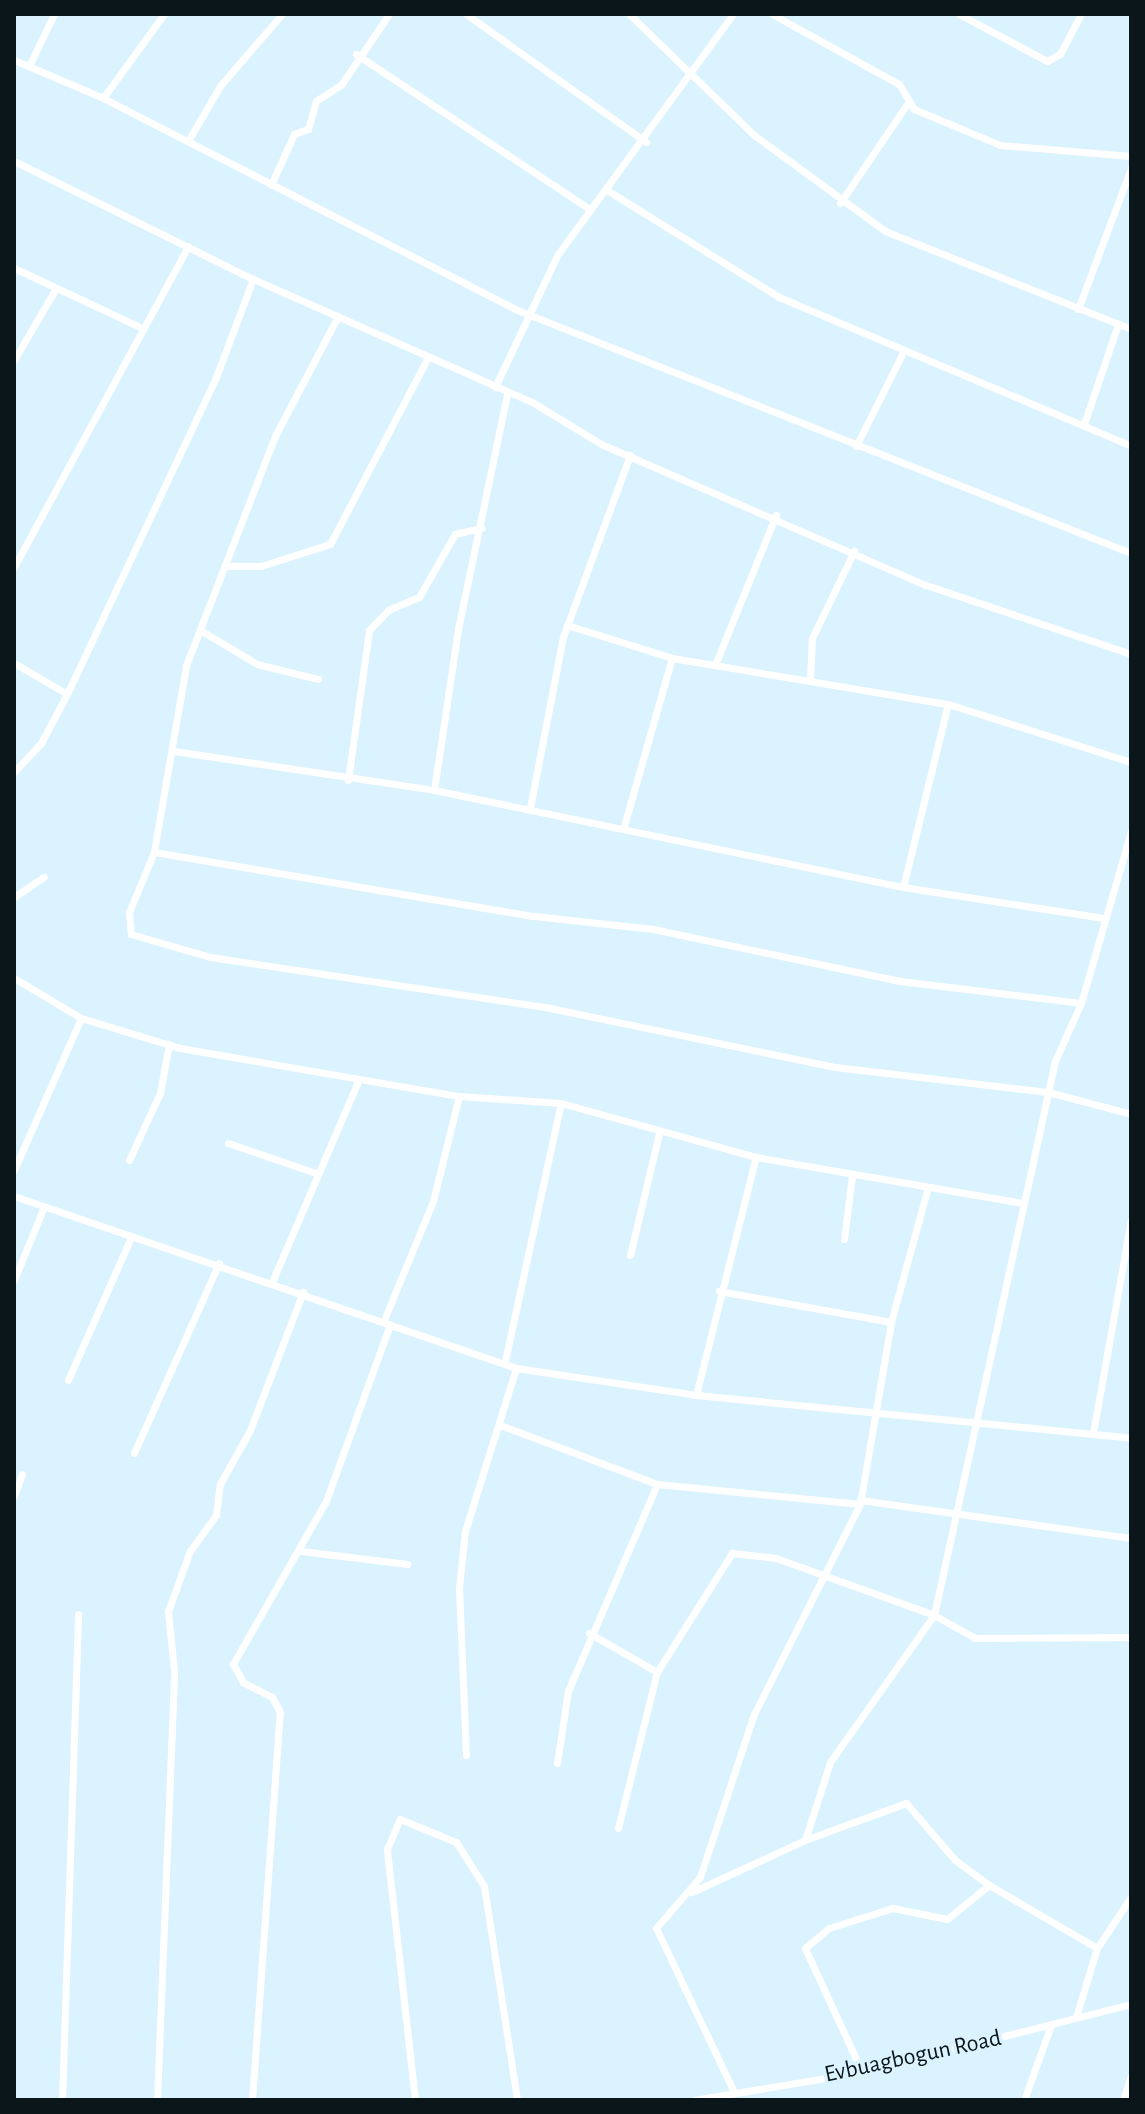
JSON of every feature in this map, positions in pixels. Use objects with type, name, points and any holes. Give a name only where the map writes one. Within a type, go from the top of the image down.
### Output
[{"type":"street","points":[[29,66],[54,14]]},
{"type":"street","points":[[103,98],[164,14]]},
{"type":"street","points":[[188,141],[220,86],[282,14]]},
{"type":"street","points":[[271,185],[294,134],[308,129],[316,101],[341,85],[356,54],[389,14]]},
{"type":"street","points":[[466,14],[646,142]]},
{"type":"street","points":[[629,14],[691,68],[754,135],[840,203],[885,231],[1131,329]]},
{"type":"street","points":[[495,387],[528,315],[589,209],[646,142],[691,68],[733,14]]},
{"type":"street","points":[[772,14],[899,84],[907,104],[1000,145],[1131,156]]},
{"type":"street","points":[[959,14],[1047,61],[1060,54],[1081,14]]},
{"type":"street","points":[[356,54],[589,209]]},
{"type":"street","points":[[14,60],[103,98],[528,315],[1131,553]]},
{"type":"street","points":[[840,203],[907,104]]},
{"type":"street","points":[[14,161],[253,279],[495,387],[630,455],[776,515],[952,595],[1093,635],[1131,654]]},
{"type":"street","points":[[1078,309],[1131,168]]},
{"type":"street","points":[[607,190],[725,270],[1131,446]]},
{"type":"street","points":[[14,567],[138,326],[188,246]]},
{"type":"street","points":[[14,268],[138,326]]},
{"type":"street","points":[[14,772],[41,743],[67,694],[216,377],[253,279]]},
{"type":"street","points":[[14,360],[56,288]]},
{"type":"street","points":[[338,316],[275,436],[186,666],[174,751],[154,852],[128,925],[146,943],[662,1028],[835,1067],[1048,1092],[1131,1114]]},
{"type":"street","points":[[1084,424],[1118,324]]},
{"type":"street","points":[[856,446],[904,350]]},
{"type":"street","points":[[224,566],[261,566],[330,544],[427,359]]},
{"type":"street","points":[[434,790],[507,394]]},
{"type":"street","points":[[530,808],[567,625],[630,455]]},
{"type":"street","points":[[715,665],[776,515]]},
{"type":"street","points":[[348,780],[369,630],[388,610],[419,597],[455,534],[481,528]]},
{"type":"street","points":[[810,680],[812,638],[854,551]]},
{"type":"street","points":[[567,625],[672,658],[948,704],[1131,762]]},
{"type":"street","points":[[200,630],[257,664],[318,679]]},
{"type":"street","points":[[624,826],[672,658]]},
{"type":"street","points":[[14,663],[67,694]]},
{"type":"street","points":[[903,887],[948,704]]},
{"type":"street","points":[[174,751],[348,780],[434,790],[624,826],[903,887],[1104,918]]},
{"type":"street","points":[[805,1840],[830,1762],[934,1615],[952,1510],[1048,1092],[1081,1003],[1131,831]]},
{"type":"street","points":[[154,852],[653,929],[900,981],[1081,1003]]},
{"type":"street","points":[[14,897],[44,877]]},
{"type":"street","points":[[14,978],[81,1018],[169,1044],[358,1081],[459,1096],[561,1103],[659,1133],[756,1157],[927,1190],[1023,1203]]},
{"type":"street","points":[[14,1170],[81,1018]]},
{"type":"street","points":[[129,1160],[160,1093],[169,1044]]},
{"type":"street","points":[[272,1282],[316,1173],[358,1081]]},
{"type":"street","points":[[252,2100],[280,1712],[272,1697],[243,1682],[233,1664],[301,1551],[352,1437],[387,1322],[433,1201],[459,1096]]},
{"type":"street","points":[[505,1361],[561,1103]]},
{"type":"street","points":[[630,1255],[659,1133]]},
{"type":"street","points":[[228,1143],[316,1173]]},
{"type":"street","points":[[696,1395],[719,1291],[756,1157]]},
{"type":"street","points":[[844,1239],[852,1176]]},
{"type":"street","points":[[733,2090],[655,1934],[692,1892],[726,1814],[754,1714],[826,1577],[860,1502],[879,1410],[891,1322],[927,1190]]},
{"type":"street","points":[[14,1196],[43,1209],[219,1263],[505,1361],[516,1368],[696,1395],[975,1418],[1131,1438]]},
{"type":"street","points":[[14,1280],[43,1209]]},
{"type":"street","points":[[1093,1433],[1131,1219]]},
{"type":"street","points":[[68,1380],[131,1237]]},
{"type":"street","points":[[134,1453],[219,1263]]},
{"type":"street","points":[[719,1291],[891,1322]]},
{"type":"street","points":[[157,2100],[174,1671],[168,1611],[190,1551],[216,1515],[220,1484],[250,1430],[303,1292]]},
{"type":"street","points":[[466,1755],[459,1588],[465,1531],[516,1368]]},
{"type":"street","points":[[500,1425],[657,1484],[952,1510],[1131,1538]]},
{"type":"street","points":[[14,1496],[22,1474]]},
{"type":"street","points":[[557,1763],[568,1691],[589,1633],[646,1522],[657,1484]]},
{"type":"street","points":[[301,1551],[407,1564]]},
{"type":"street","points":[[618,1828],[657,1672],[732,1553],[758,1552],[934,1615],[957,1632],[1002,1642],[1131,1637]]},
{"type":"street","points":[[62,2100],[78,1614]]},
{"type":"street","points":[[589,1633],[657,1672]]},
{"type":"street","points":[[692,1892],[805,1840],[906,1803],[955,1860],[989,1885],[1097,1948]]},
{"type":"street","points":[[415,2100],[387,1849],[400,1819],[456,1842],[484,1886],[517,2100]]},
{"type":"street","points":[[862,2072],[806,1943],[893,1908],[947,1919],[989,1885]]},
{"type":"street","points":[[1076,2017],[1097,1948],[1131,1897]]},
{"type":"street","name":"Evbuagbogun Road","points":[[694,2100],[717,2097],[733,2090],[862,2072],[1131,2004]]},
{"type":"street","points":[[1024,2100],[1051,2025]]},
{"type":"street","points":[[1123,2100],[1131,2075]]}]
